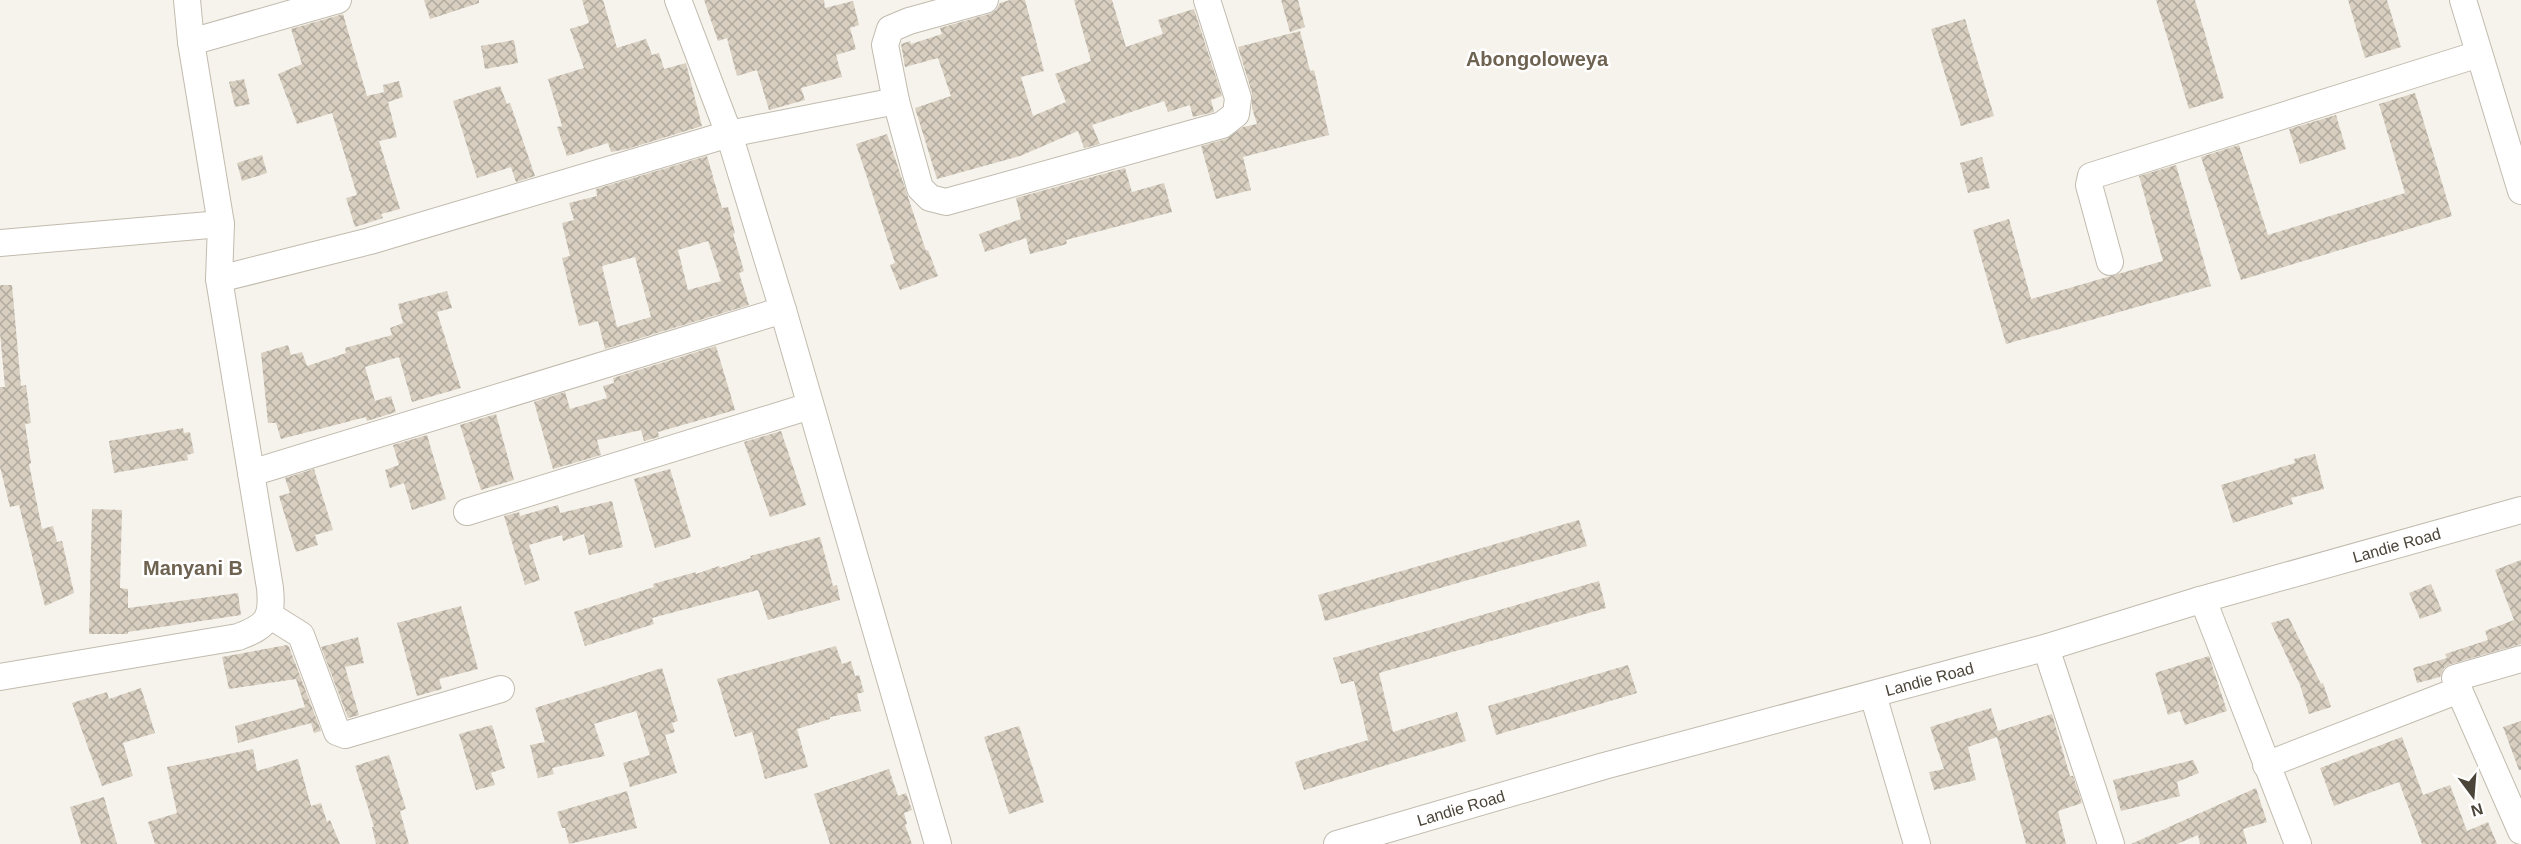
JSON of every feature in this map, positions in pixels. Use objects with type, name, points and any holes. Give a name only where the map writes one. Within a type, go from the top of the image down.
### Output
[{"type":"street","points":[[0,677],[238,637],[258,630],[269,615],[270,588],[219,279],[221,224],[191,42],[187,0]]},
{"type":"street","points":[[191,42],[338,0]]},
{"type":"street","points":[[678,0],[729,134],[783,310],[938,844]]},
{"type":"street","points":[[985,0],[909,21],[890,29],[885,45],[896,101],[920,188],[930,198],[946,202],[1222,125],[1236,114],[1238,98],[1207,0]]},
{"type":"street","points":[[2463,0],[2521,191]]},
{"type":"street","points":[[2110,262],[2089,185],[2091,176],[2479,54]]},
{"type":"street","points":[[219,279],[370,241],[729,134],[896,101]]},
{"type":"street","points":[[0,243],[221,224]]},
{"type":"street","points":[[251,472],[783,310]]},
{"type":"street","points":[[467,512],[810,406]]},
{"type":"street","name":"Landie Road","points":[[1337,844],[1604,766],[2048,647],[2200,600],[2521,510]]},
{"type":"street","points":[[2200,600],[2207,610],[2298,844]]},
{"type":"street","points":[[269,615],[301,635],[337,732],[345,735],[501,689]]},
{"type":"street","points":[[2048,647],[2049,657],[2111,844]]},
{"type":"street","points":[[2521,659],[2455,678],[2521,831]]},
{"type":"street","points":[[2266,765],[2459,690]]},
{"type":"street","points":[[1873,695],[1917,844]]},
{"type":"building","points":[[424,0],[479,0],[479,3],[430,19]]},
{"type":"building","points":[[582,0],[603,0],[617,48],[646,39],[652,55],[659,53],[664,69],[686,63],[702,126],[627,149],[611,152],[608,143],[567,156],[557,127],[562,126],[548,79],[584,68],[570,29],[589,23]]},
{"type":"building","points":[[704,0],[824,0],[825,8],[853,1],[859,25],[850,28],[856,49],[836,55],[842,77],[801,88],[805,100],[769,110],[757,70],[737,76],[727,38],[718,41]]},
{"type":"building","points":[[1025,0],[1044,71],[1021,77],[1033,116],[1066,102],[1055,74],[1091,61],[1074,0],[1112,0],[1126,47],[1163,34],[1158,20],[1194,9],[1222,96],[1211,100],[1214,112],[1193,117],[1190,105],[1168,112],[1164,101],[1092,125],[1100,144],[1084,148],[1078,131],[1020,156],[937,179],[915,108],[951,96],[938,58],[905,67],[901,44],[910,41],[911,44],[942,34],[940,28],[989,14],[996,10],[1000,3]]},
{"type":"building","points":[[1281,0],[1298,0],[1305,27],[1290,32]]},
{"type":"building","points":[[2156,0],[2195,0],[2224,98],[2189,109]]},
{"type":"building","points":[[2348,0],[2387,0],[2401,47],[2365,58]]},
{"type":"building","points":[[343,14],[367,96],[384,92],[383,85],[399,81],[403,97],[388,102],[397,137],[379,141],[400,209],[381,214],[383,218],[355,227],[346,198],[357,195],[332,113],[297,124],[278,74],[302,64],[291,29]]},
{"type":"building","points":[[1965,19],[1994,116],[1961,126],[1931,29]]},
{"type":"building","points":[[1300,31],[1310,71],[1314,70],[1329,135],[1243,157],[1251,190],[1216,199],[1201,146],[1226,139],[1243,127],[1257,124],[1252,108],[1252,93],[1238,47]]},
{"type":"building","points":[[514,40],[518,63],[485,69],[481,46]]},
{"type":"building","points":[[244,79],[250,104],[235,107],[229,82]]},
{"type":"building","points":[[500,86],[507,104],[510,103],[535,176],[516,182],[511,167],[477,178],[453,101]]},
{"type":"building","points":[[2415,93],[2452,216],[2241,280],[2201,157],[2239,145],[2268,235],[2405,193],[2379,104]]},
{"type":"building","points":[[2336,115],[2346,149],[2300,164],[2289,129]]},
{"type":"building","points":[[887,134],[926,251],[928,250],[938,276],[900,290],[890,265],[895,263],[856,144]]},
{"type":"building","points":[[262,155],[267,173],[242,181],[237,163]]},
{"type":"building","points":[[707,156],[722,208],[728,207],[744,271],[739,273],[749,305],[605,349],[598,321],[579,326],[562,258],[570,256],[562,223],[574,220],[569,203],[597,196],[596,189]],"holes":[[[708,241],[721,281],[688,290],[678,250]],[[635,257],[651,317],[617,327],[602,266]]]},
{"type":"building","points":[[1982,157],[1990,188],[1968,193],[1960,163]]},
{"type":"building","points":[[2176,165],[2211,286],[2006,344],[1973,230],[2009,219],[2031,299],[2163,261],[2139,176]]},
{"type":"building","points":[[1125,168],[1132,192],[1164,183],[1172,212],[1066,240],[1067,244],[1030,254],[1026,238],[985,252],[979,234],[1021,219],[1016,198]]},
{"type":"building","points":[[0,285],[12,285],[21,386],[26,385],[31,423],[25,424],[31,463],[29,464],[42,529],[53,526],[57,542],[62,541],[74,593],[45,606],[19,505],[10,507],[0,467],[0,387],[5,387],[0,333]]},
{"type":"building","points":[[447,291],[452,308],[437,312],[461,388],[412,402],[399,357],[365,367],[375,401],[391,396],[396,412],[367,421],[366,417],[281,439],[276,423],[268,423],[261,353],[288,345],[291,355],[302,352],[307,366],[346,353],[345,348],[392,335],[390,328],[403,323],[398,304]]},
{"type":"building","points":[[716,346],[735,410],[658,432],[659,437],[644,441],[641,430],[597,440],[601,455],[553,469],[534,402],[565,392],[570,409],[607,398],[603,386],[614,383],[613,378]]},
{"type":"building","points":[[496,414],[514,480],[481,490],[460,425]]},
{"type":"building","points":[[183,428],[184,433],[190,432],[194,453],[187,455],[188,460],[114,473],[109,441]]},
{"type":"building","points":[[781,431],[806,505],[770,517],[744,442]]},
{"type":"building","points":[[427,435],[446,499],[412,510],[404,483],[390,488],[385,470],[399,465],[393,445]]},
{"type":"building","points":[[2315,454],[2324,489],[2291,498],[2293,504],[2233,523],[2221,485],[2295,463],[2294,459]]},
{"type":"building","points":[[314,469],[333,530],[315,535],[318,545],[296,552],[279,496],[290,493],[285,478]]},
{"type":"building","points":[[670,469],[691,537],[655,548],[634,479]]},
{"type":"building","points":[[612,501],[623,547],[589,555],[584,534],[563,541],[562,535],[529,545],[540,580],[525,585],[504,516],[519,512],[520,516],[558,505],[560,513]]},
{"type":"building","points":[[92,509],[122,510],[120,588],[128,589],[128,608],[238,593],[241,615],[128,632],[128,634],[89,634]]},
{"type":"building","points":[[1579,520],[1587,546],[1325,621],[1318,595]]},
{"type":"building","points":[[820,537],[833,586],[837,585],[840,600],[768,620],[758,590],[652,618],[654,624],[585,646],[574,612],[654,587],[653,584],[719,566],[720,568],[751,558],[750,556]]},
{"type":"building","points":[[2521,560],[2521,644],[2451,664],[2444,668],[2440,677],[2417,683],[2413,668],[2447,658],[2445,654],[2488,640],[2485,631],[2514,620],[2495,570]]},
{"type":"building","points":[[1599,581],[1606,608],[1379,673],[1393,732],[1457,712],[1466,741],[1304,790],[1295,762],[1368,740],[1354,681],[1341,684],[1333,658]]},
{"type":"building","points":[[2431,584],[2442,611],[2420,619],[2409,593]]},
{"type":"building","points":[[461,606],[478,669],[439,679],[442,689],[417,696],[397,623]]},
{"type":"building","points":[[2289,618],[2321,684],[2323,683],[2331,707],[2309,714],[2300,685],[2271,623]]},
{"type":"building","points":[[358,637],[364,663],[345,667],[359,715],[348,718],[321,647]]},
{"type":"building","points":[[287,645],[321,731],[314,733],[311,723],[238,743],[235,726],[305,707],[296,679],[229,689],[222,657]]},
{"type":"building","points":[[836,646],[842,664],[851,661],[855,676],[859,675],[864,692],[857,694],[861,711],[830,717],[830,719],[797,729],[808,767],[765,779],[752,732],[735,737],[717,679]]},
{"type":"building","points":[[2209,656],[2227,711],[2185,725],[2180,711],[2168,715],[2155,673]]},
{"type":"building","points":[[1628,665],[1637,693],[1496,735],[1488,706]]},
{"type":"building","points":[[662,668],[678,721],[672,723],[675,732],[665,735],[677,773],[630,787],[623,763],[650,755],[636,711],[594,724],[605,756],[552,768],[554,774],[538,778],[530,745],[545,742],[535,708]]},
{"type":"building","points":[[141,688],[155,733],[123,743],[133,776],[102,786],[72,703],[107,692],[109,699]]},
{"type":"building","points":[[1991,708],[1998,731],[2052,714],[2070,776],[2073,776],[2082,803],[2058,811],[2066,844],[2026,844],[1997,737],[1968,747],[1976,780],[1934,790],[1929,772],[1944,769],[1930,727]]},
{"type":"building","points":[[2521,721],[2521,770],[2519,770],[2503,727]]},
{"type":"building","points":[[492,725],[505,768],[491,773],[495,785],[476,790],[459,734]]},
{"type":"building","points":[[1019,726],[1044,802],[1009,814],[984,737]]},
{"type":"building","points":[[2402,737],[2423,795],[2450,785],[2467,831],[2488,822],[2497,844],[2422,844],[2399,782],[2334,806],[2320,768]]},
{"type":"building","points":[[253,749],[257,771],[298,759],[311,806],[321,803],[327,822],[330,820],[340,844],[155,844],[148,822],[177,813],[167,767]]},
{"type":"building","points":[[389,755],[406,809],[400,811],[409,844],[376,844],[372,827],[374,827],[355,766]]},
{"type":"building","points":[[2193,760],[2199,773],[2177,782],[2180,796],[2121,811],[2113,780]]},
{"type":"building","points":[[889,769],[898,796],[906,793],[912,810],[904,813],[907,824],[905,825],[912,844],[830,844],[814,794]]},
{"type":"building","points":[[2256,788],[2267,822],[2243,829],[2247,844],[2200,844],[2198,835],[2177,844],[2131,844]]},
{"type":"building","points":[[627,791],[637,828],[569,844],[565,828],[562,828],[557,812]]},
{"type":"building","points":[[104,797],[117,844],[81,844],[70,807]]},
{"type":"district","name":"Abongoloweya","points":[[1537,59]]},
{"type":"district","name":"Manyani B","points":[[193,568]]}]
